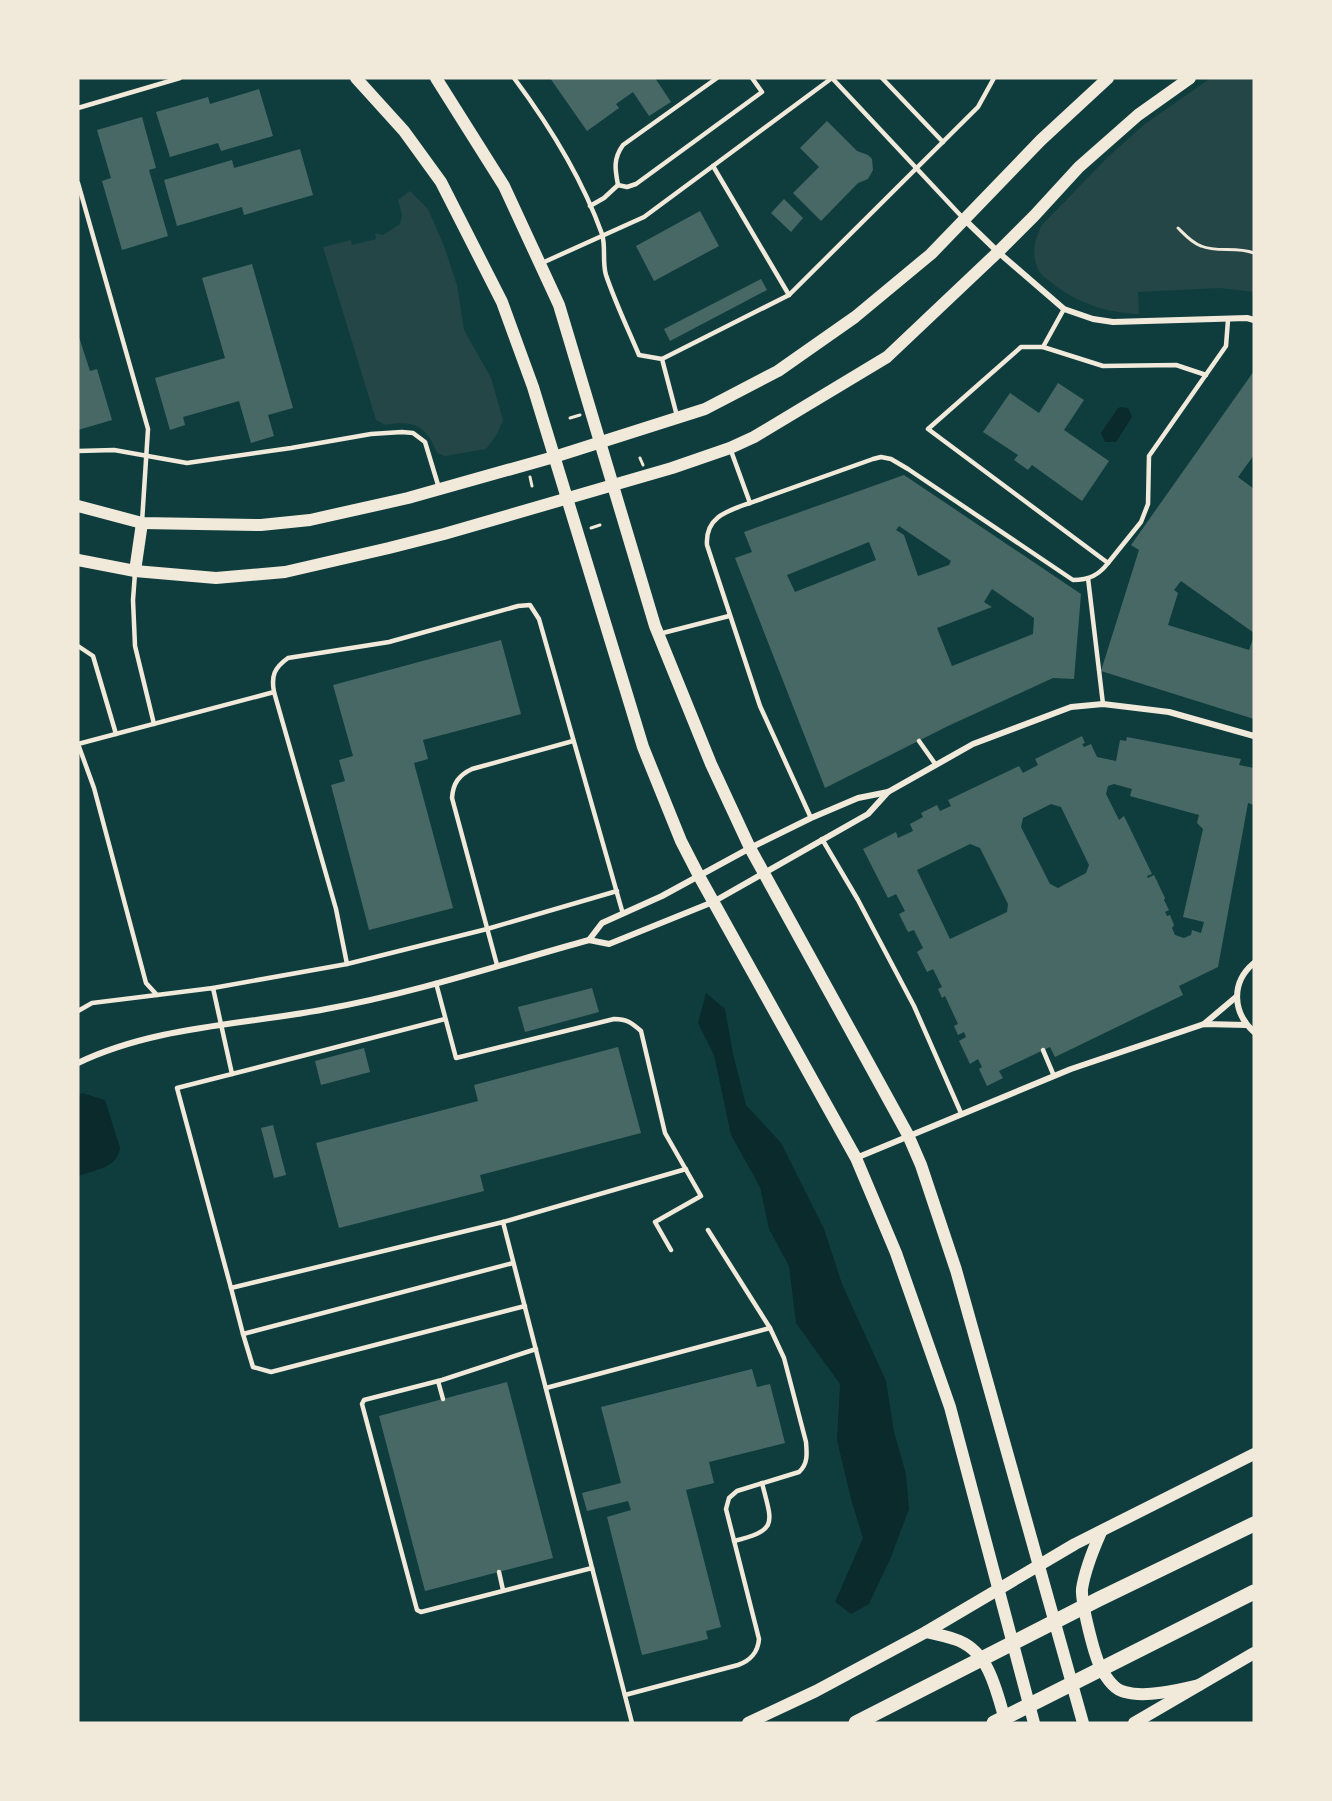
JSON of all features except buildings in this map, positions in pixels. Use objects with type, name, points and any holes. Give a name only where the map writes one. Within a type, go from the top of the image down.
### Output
[{"type":"highway","points":[[856,1723],[1099,1599],[1254,1524]]},
{"type":"highway","points":[[994,1723],[1254,1592]]},
{"type":"main road","points":[[356,78],[404,131],[441,182],[502,302],[533,387],[644,747],[681,841],[856,1158],[896,1253],[951,1407],[1034,1723]]},
{"type":"main road","points":[[436,78],[504,186],[559,305],[658,634],[711,764],[750,848],[908,1135],[934,1201],[1040,1564],[1083,1723]]},
{"type":"main road","points":[[78,506],[142,523],[261,525],[310,520],[554,457],[705,409],[778,371],[855,317],[931,254],[1041,140],[1108,78]]},
{"type":"main road","points":[[78,560],[135,571],[216,578],[285,572],[389,549],[672,468],[730,448],[754,437],[887,357],[998,252],[1079,167],[1138,116],[1190,78]]},
{"type":"main road","points":[[135,571],[142,523]]},
{"type":"main road","points":[[748,1723],[816,1691],[926,1632],[1040,1564],[1254,1454]]},
{"type":"main road","points":[[1101,1532],[1091,1555],[1082,1591],[1100,1666],[1112,1685],[1124,1692],[1164,1693],[1199,1685]]},
{"type":"main road","points":[[926,1632],[955,1639],[972,1648],[983,1660],[993,1680],[1006,1723]]},
{"type":"main road","points":[[1134,1723],[1254,1653]]},
{"type":"street","points":[[965,220],[1064,309],[1094,319],[1113,322],[1247,318],[1254,320]]},
{"type":"street","points":[[589,940],[602,923],[812,818],[858,798],[888,792],[973,744],[1071,707],[1103,704],[1170,712],[1254,736]]},
{"type":"street","points":[[78,1063],[99,1053],[134,1042],[221,1025],[326,1009],[436,983],[589,940],[609,944],[713,902],[868,814],[888,792]]},
{"type":"street","points":[[1254,963],[1246,969],[1239,982],[1236,997],[1239,1012],[1246,1025],[1254,1032]]},
{"type":"street","points":[[1204,1024],[1236,997]]},
{"type":"street","points":[[856,1158],[1054,1076],[1204,1024],[1246,1025]]},
{"type":"lane","points":[[78,108],[180,78]]},
{"type":"lane","points":[[514,78],[532,102],[565,156],[590,206],[603,236],[605,272],[639,355],[662,359],[789,295],[978,107],[994,78]]},
{"type":"lane","points":[[618,185],[615,164],[616,155],[622,145],[717,78]]},
{"type":"lane","points":[[590,206],[618,185],[627,187],[636,184],[762,92],[752,78]]},
{"type":"lane","points":[[540,264],[644,217],[832,78],[965,220]]},
{"type":"lane","points":[[882,78],[943,142]]},
{"type":"lane","points":[[713,166],[789,295]]},
{"type":"lane","points":[[78,183],[148,429],[142,523]]},
{"type":"lane","points":[[1043,347],[1064,309]]},
{"type":"lane","points":[[812,818],[760,706],[729,616],[707,545],[707,533],[713,521],[719,515],[750,503],[873,459],[885,458],[908,469],[1068,577],[1077,580],[1088,578],[1098,574],[1143,523],[1148,504],[1149,456],[1226,346],[1228,320]]},
{"type":"lane","points":[[1108,563],[928,429],[1021,347],[1043,347],[1102,366],[1176,365],[1206,375]]},
{"type":"lane","points":[[662,359],[677,418]]},
{"type":"lane","points":[[78,451],[114,450],[187,462],[291,448],[371,434],[413,433],[425,442],[439,488]]},
{"type":"lane","points":[[730,448],[750,503]]},
{"type":"lane","points":[[135,571],[133,600],[135,646],[154,724]]},
{"type":"lane","points":[[1088,578],[1103,704]]},
{"type":"lane","points":[[347,964],[336,909],[274,692],[272,680],[275,670],[288,658],[389,642],[518,606],[531,606],[539,620],[623,914]]},
{"type":"lane","points":[[658,634],[729,616]]},
{"type":"lane","points":[[78,646],[93,656],[116,734]]},
{"type":"lane","points":[[157,995],[146,983],[97,799],[78,744],[274,692]]},
{"type":"lane","points":[[497,965],[452,798],[453,788],[464,773],[472,769],[573,741]]},
{"type":"lane","points":[[919,741],[936,765]]},
{"type":"lane","points":[[822,839],[858,900],[914,1006],[961,1113]]},
{"type":"lane","points":[[78,1011],[92,1004],[213,988],[347,964],[487,929],[616,891]]},
{"type":"lane","points":[[436,983],[456,1058],[614,1019],[631,1022],[640,1031],[665,1133],[701,1196],[655,1222],[671,1250]]},
{"type":"lane","points":[[213,988],[232,1074]]},
{"type":"lane","points":[[445,1019],[177,1088],[243,1334],[253,1368],[271,1372],[525,1306]]},
{"type":"lane","points":[[1043,1050],[1054,1076]]},
{"type":"lane","points":[[231,1288],[503,1221],[686,1169]]},
{"type":"lane","points":[[503,1221],[632,1723]]},
{"type":"lane","points":[[625,1695],[738,1665],[751,1658],[759,1639],[726,1509],[729,1498],[745,1488],[799,1472],[805,1467],[806,1442],[784,1358],[770,1328],[708,1230]]},
{"type":"lane","points":[[243,1334],[513,1263]]},
{"type":"lane","points":[[546,1388],[770,1328]]},
{"type":"lane","points":[[536,1349],[438,1381],[364,1400],[362,1404],[417,1610],[421,1611],[592,1568]]},
{"type":"lane","points":[[438,1381],[443,1399]]},
{"type":"lane","points":[[734,1541],[754,1536],[763,1532],[768,1526],[771,1519],[762,1483]]},
{"type":"lane","points":[[499,1572],[503,1590]]},
{"type":"path","points":[[1178,228],[1194,243],[1201,246],[1239,249],[1254,253]]},
{"type":"path","points":[[570,418],[582,414]]},
{"type":"path","points":[[529,475],[532,486]]},
{"type":"path","points":[[589,529],[600,525]]},
{"type":"shaded area","points":[[1211,78],[1254,78],[1254,292],[1220,288],[1138,292],[1139,314],[1093,306],[1062,290],[1042,275],[1034,255],[1035,243],[1042,225],[1107,158],[1145,124]]},
{"type":"shaded area","points":[[410,191],[428,209],[457,285],[464,330],[491,378],[503,420],[497,434],[486,449],[445,456],[437,453],[428,436],[418,427],[404,423],[385,425],[376,420],[323,247],[351,240],[352,245],[376,239],[375,233],[383,235],[400,224],[402,215],[398,200]]},
{"type":"shaded area","points":[[1121,407],[1128,408],[1132,417],[1116,442],[1105,442],[1101,433]]},
{"type":"shaded area","points":[[706,993],[725,1009],[733,1054],[746,1105],[781,1143],[824,1229],[842,1284],[886,1381],[894,1432],[906,1474],[909,1509],[891,1557],[869,1604],[851,1614],[835,1602],[863,1538],[837,1440],[840,1384],[796,1323],[789,1266],[769,1229],[760,1187],[731,1135],[714,1055],[698,1023]]},
{"type":"shaded area","points":[[82,1093],[105,1100],[120,1148],[115,1160],[110,1164],[78,1176],[78,1096]]}]
